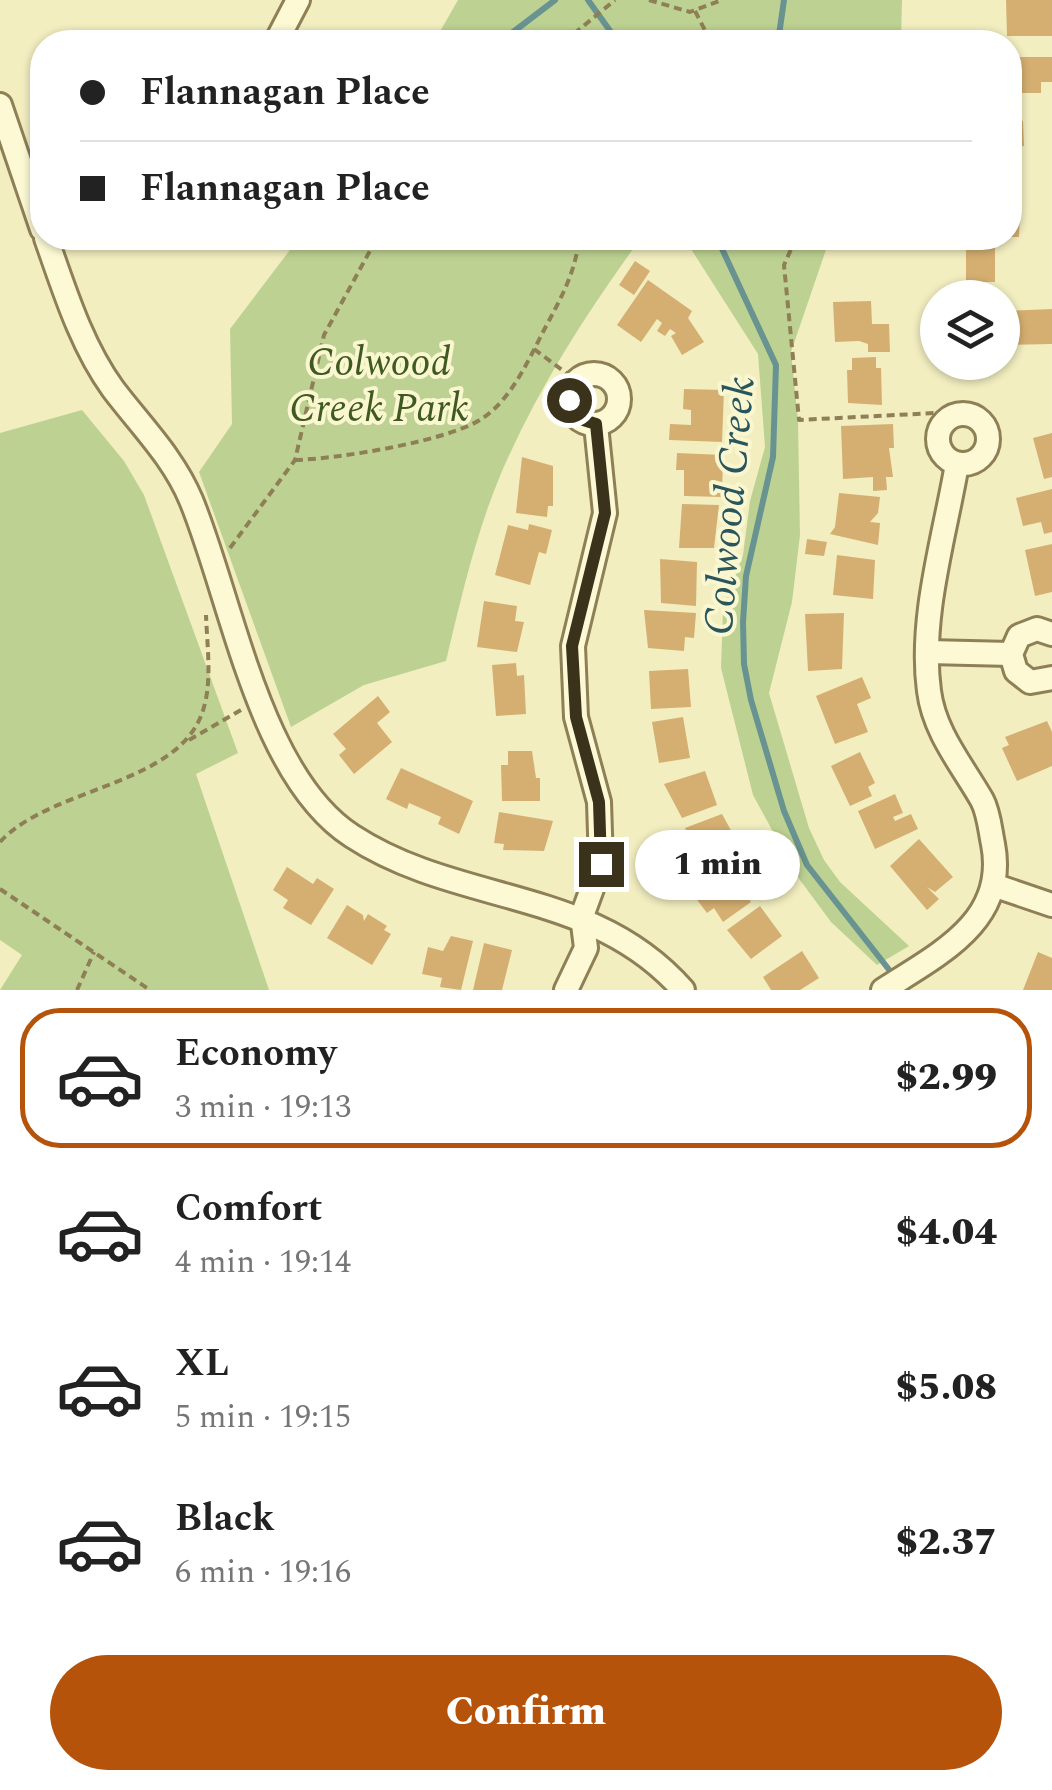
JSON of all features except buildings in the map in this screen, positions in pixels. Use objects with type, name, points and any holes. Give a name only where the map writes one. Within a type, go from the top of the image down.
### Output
[{"type":"street","points":[[282,30],[298,0]]},
{"type":"street","points":[[0,104],[30,191]]},
{"type":"street","points":[[51,250],[75,320],[112,387],[161,445],[209,518],[215,568],[267,694],[296,779],[349,835],[415,869],[582,916],[660,964],[683,990]]},
{"type":"street","points":[[596,374],[615,384],[619,394],[614,414],[596,424],[586,424],[571,410],[569,400],[577,381],[596,374]]},
{"type":"street","points":[[968,415],[984,426],[988,435],[984,454],[967,464],[948,460],[938,444],[946,421],[968,415]]},
{"type":"street","points":[[566,990],[586,948],[582,916],[601,864],[599,802],[576,717],[572,646],[605,513],[596,424]]},
{"type":"street","points":[[883,990],[959,941],[986,908],[998,870],[985,806],[943,738],[929,692],[928,652],[958,464]]},
{"type":"street","points":[[1052,634],[1037,629],[1020,636],[1011,654],[1016,672],[1030,682],[1052,678]]},
{"type":"street","points":[[928,652],[1011,654]]},
{"type":"street","points":[[993,885],[1052,905]]},
{"type":"path","points":[[578,30],[615,0]]},
{"type":"path","points":[[649,0],[695,11],[722,0]]},
{"type":"path","points":[[695,11],[705,30]]},
{"type":"path","points":[[215,568],[295,460],[324,335],[370,250]]},
{"type":"path","points":[[295,460],[425,438],[482,420],[510,391],[534,349],[568,284],[576,250]]},
{"type":"path","points":[[791,250],[784,265],[799,420],[935,413],[946,421]]},
{"type":"path","points":[[534,349],[577,381]]},
{"type":"path","points":[[189,740],[205,706],[206,615]]},
{"type":"path","points":[[0,842],[14,827],[46,806],[132,776],[267,694]]},
{"type":"path","points":[[0,888],[150,990]]},
{"type":"path","points":[[77,990],[94,952]]},
{"type":"green space","points":[[458,0],[902,0],[901,30],[441,30]]},
{"type":"green space","name":"Colwood Creek Park","points":[[290,250],[632,250],[564,353],[514,444],[483,522],[446,661],[364,685],[291,727],[199,472],[232,424],[230,329]]},
{"type":"green space","points":[[692,250],[826,250],[791,352],[798,421],[800,535],[792,602],[769,693],[809,828],[824,860],[840,882],[909,946],[877,965],[831,922],[797,876],[753,795],[721,668],[723,610],[743,555],[750,501],[765,447],[758,354]]},
{"type":"green space","points":[[82,410],[124,461],[144,495],[238,753],[196,774],[269,990],[0,990],[22,955],[0,940],[0,433]]},
{"type":"waterway","points":[[516,30],[555,0]]},
{"type":"waterway","name":"Colwood Creek","points":[[588,0],[609,30]]},
{"type":"waterway","points":[[780,30],[784,0]]},
{"type":"waterway","name":"Colwood Creek","points":[[723,250],[776,365],[773,457],[746,576],[744,664],[751,700],[784,811],[807,865],[894,976]]},
{"type":"route","points":[[569,400],[577,418],[586,424],[596,424],[605,481],[605,513],[572,646],[576,717],[599,802],[601,864]]}]
